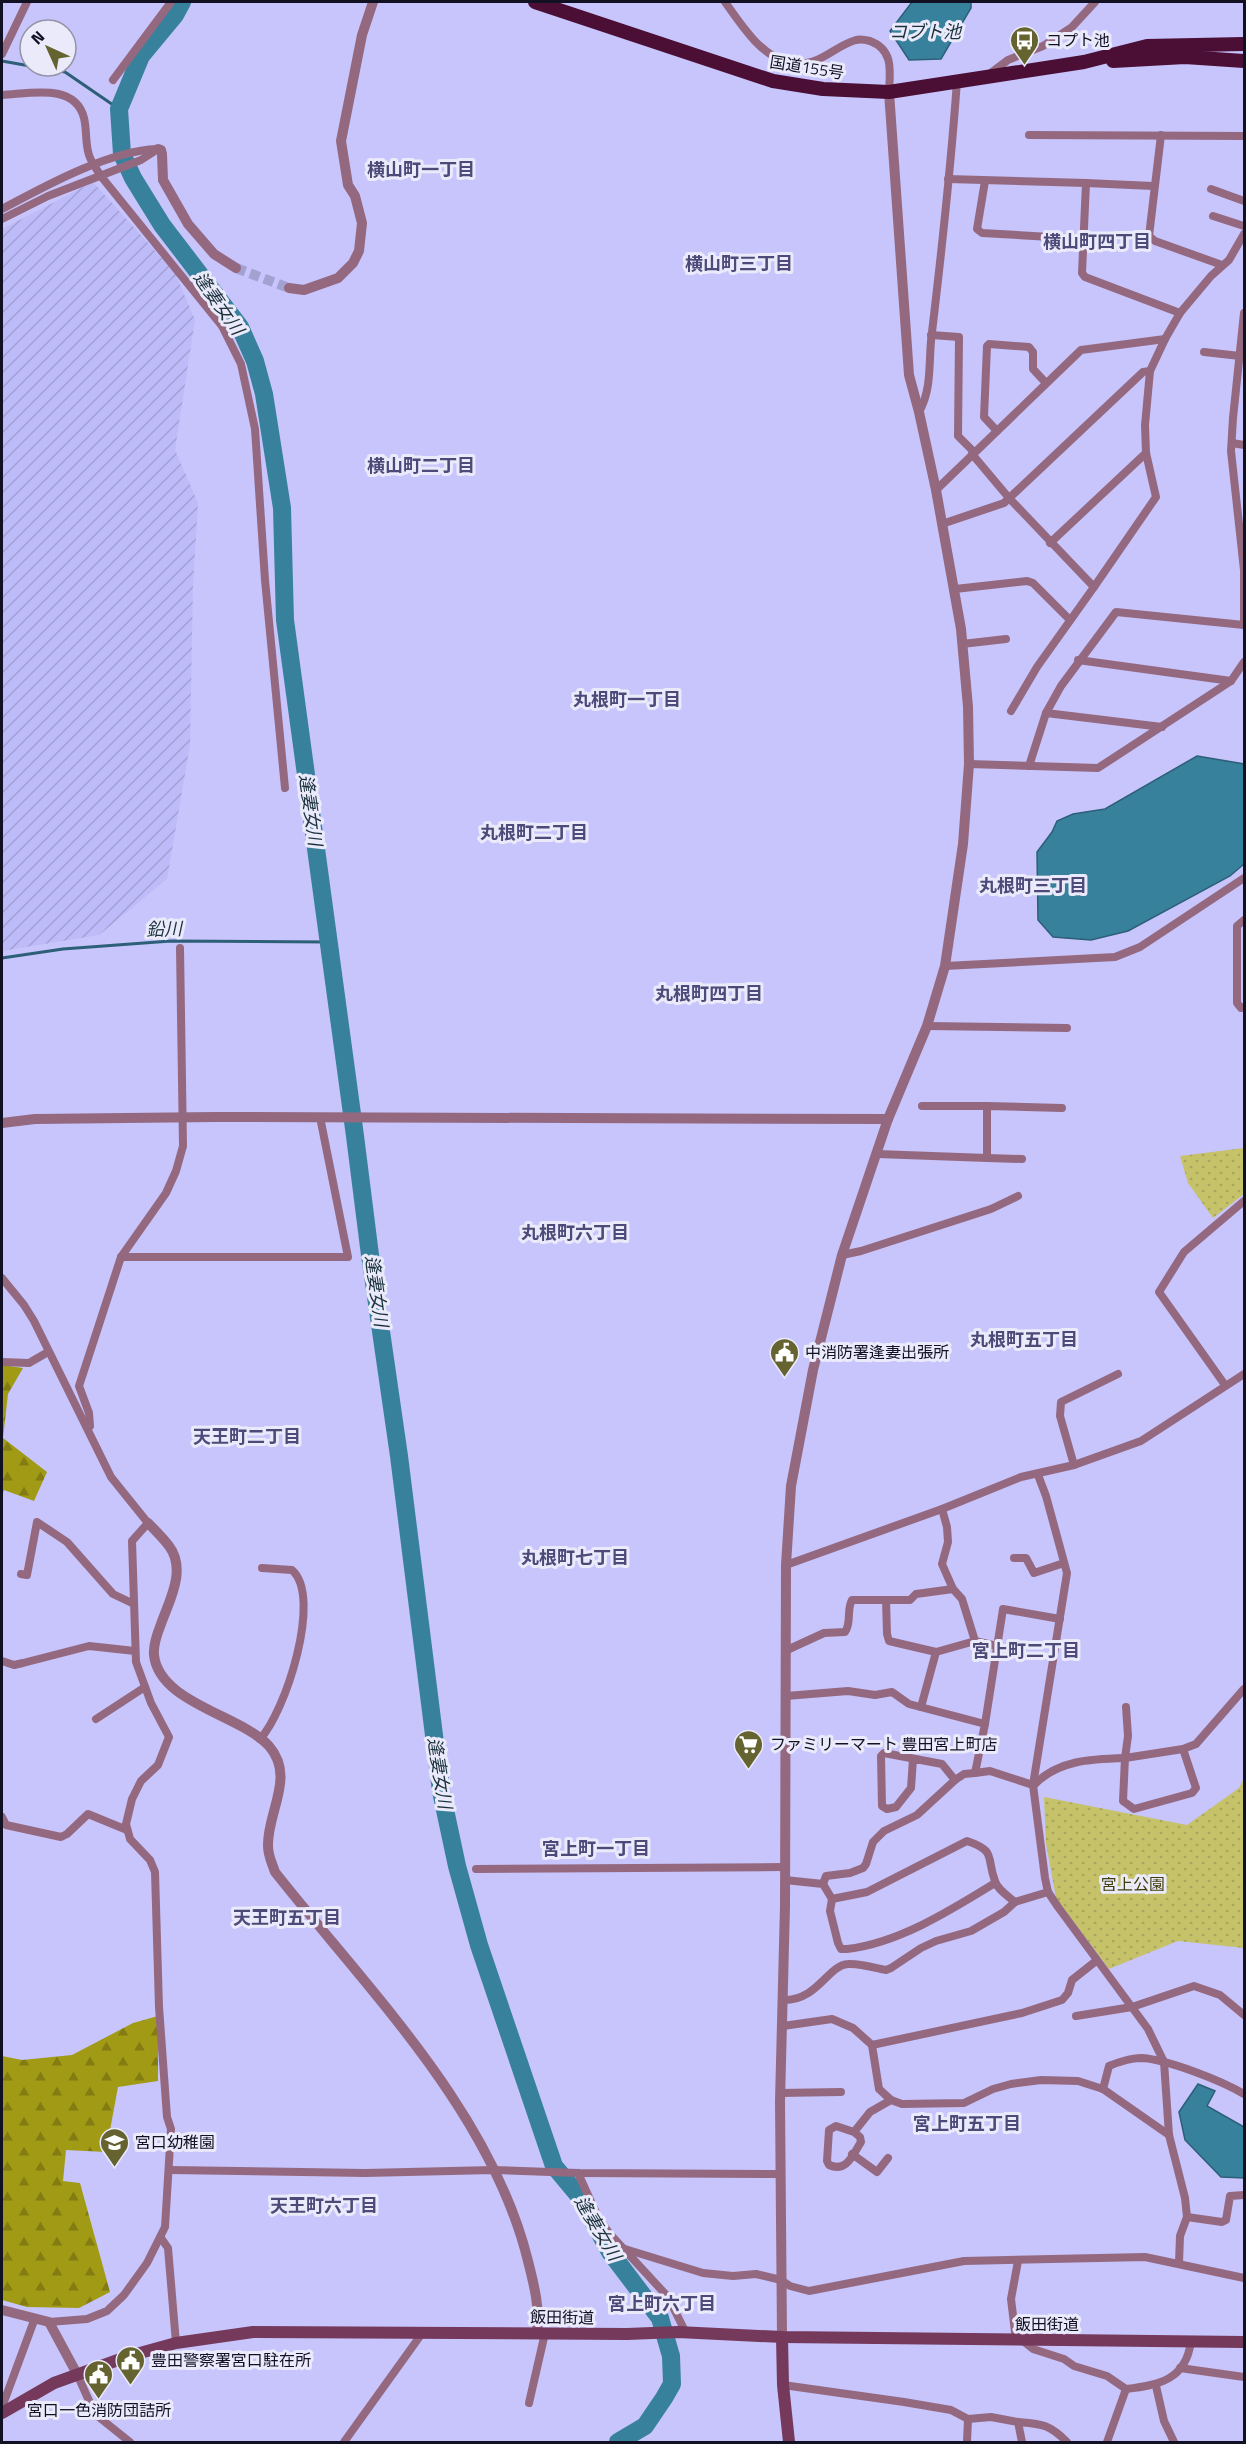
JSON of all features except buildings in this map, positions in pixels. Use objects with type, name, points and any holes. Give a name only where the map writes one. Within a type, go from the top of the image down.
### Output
[{"type":"highway","name":"国道155号","points":[[535,2],[773,81],[823,89],[889,92],[1084,62],[1147,46],[1245,44]]},
{"type":"highway","name":"国道155号","points":[[1084,62],[1185,57],[1245,61]]},
{"type":"main road","name":"飯田街道","points":[[2,2413],[54,2383],[129,2356],[176,2343],[253,2332],[682,2333],[1019,2341],[1245,2342]]},
{"type":"main road","points":[[782,2337],[783,2385],[789,2442]]},
{"type":"street","points":[[2,54],[27,2]]},
{"type":"street","points":[[113,80],[171,2]]},
{"type":"street","points":[[289,288],[304,290],[338,278],[353,263],[359,251],[362,223],[355,196],[348,185],[341,141],[362,35],[373,2]]},
{"type":"street","points":[[725,2],[751,36],[769,52],[788,62],[800,64],[815,61],[856,40],[865,39],[878,44],[887,52],[891,65],[889,92],[909,375],[936,490],[955,589],[968,707],[969,764],[963,844],[945,966],[927,1026],[888,1119],[842,1255],[813,1370],[791,1486],[786,1565],[784,2000],[780,2093],[782,2337]]},
{"type":"street","points":[[982,78],[1008,60],[1042,46],[1072,27],[1095,2]]},
{"type":"street","points":[[919,412],[927,398],[931,335],[957,81]]},
{"type":"street","points":[[2,95],[56,92],[66,96],[81,110],[89,156],[98,164],[222,326],[241,364],[255,429],[265,580],[285,788]]},
{"type":"street","points":[[1029,135],[1245,136]]},
{"type":"street","points":[[1161,135],[1153,186],[1149,236],[1155,241],[1222,265]]},
{"type":"street","points":[[2,208],[98,164],[131,152],[158,149]]},
{"type":"street","points":[[2,219],[40,200],[141,160],[158,149]]},
{"type":"street","points":[[158,149],[162,154],[163,180],[188,224],[214,254],[236,268]]},
{"type":"street","points":[[948,179],[1153,186]]},
{"type":"street","points":[[985,181],[977,230],[982,233],[1084,238]]},
{"type":"street","points":[[1086,183],[1082,273],[1084,277],[1180,313]]},
{"type":"street","points":[[1211,189],[1245,201]]},
{"type":"street","points":[[1213,216],[1245,226]]},
{"type":"street","points":[[1011,711],[1037,667],[1156,497],[1146,453],[1145,416],[1150,371],[1180,313],[1229,260],[1245,234]]},
{"type":"street","points":[[1029,766],[1046,713],[1078,660],[1116,612],[1244,625],[1244,559],[1234,481],[1232,443],[1240,389],[1240,356],[1245,313]]},
{"type":"street","points":[[931,335],[959,337],[958,436],[1009,498],[1094,587]]},
{"type":"street","points":[[936,490],[1081,350],[1165,339]]},
{"type":"street","points":[[997,431],[984,417],[987,346],[989,344],[1029,348],[1034,352],[1033,369],[1046,383]]},
{"type":"street","points":[[1204,352],[1240,356]]},
{"type":"street","points":[[942,524],[1004,503],[1143,372],[1150,371]]},
{"type":"street","points":[[1232,443],[1245,444]]},
{"type":"street","points":[[1050,543],[1146,453]]},
{"type":"street","points":[[955,589],[1027,581],[1033,583],[1070,620]]},
{"type":"street","points":[[962,644],[1006,639]]},
{"type":"street","points":[[1078,660],[1231,681]]},
{"type":"street","points":[[969,764],[1098,768],[1231,681],[1245,662]]},
{"type":"street","points":[[1046,713],[1162,727]]},
{"type":"street","points":[[945,966],[1115,957],[1140,947],[1245,878]]},
{"type":"street","points":[[1245,920],[1237,926],[1241,969],[1237,1003],[1241,1008],[1245,1007]]},
{"type":"street","points":[[91,1432],[89,1413],[79,1386],[120,1257],[166,1193],[176,1171],[183,1146],[180,948]]},
{"type":"street","points":[[927,1026],[1067,1028]]},
{"type":"street","points":[[922,1106],[1062,1108]]},
{"type":"street","points":[[987,1106],[987,1158]]},
{"type":"street","points":[[2,1123],[35,1119],[369,1116],[888,1119]]},
{"type":"street","points":[[120,1257],[348,1257],[326,1117]]},
{"type":"street","points":[[877,1154],[1022,1159]]},
{"type":"street","points":[[842,1255],[981,1212],[1018,1196]]},
{"type":"street","points":[[1225,1385],[1159,1292],[1184,1252],[1245,1201]]},
{"type":"street","points":[[2,1278],[24,1305],[91,1432],[111,1477],[170,1546],[176,1564],[173,1594],[156,1640],[154,1656],[165,1681],[182,1694],[260,1739],[268,1745],[277,1758],[281,1772],[280,1789],[268,1845],[269,1858],[275,1872],[429,2062],[465,2116],[520,2225],[534,2284],[541,2333],[529,2403]]},
{"type":"street","points":[[2,1362],[29,1363],[48,1352]]},
{"type":"street","points":[[1074,1465],[1060,1416],[1060,1402],[1118,1374]]},
{"type":"street","points":[[786,1565],[942,1509],[1021,1477],[1038,1475],[1074,1465],[1141,1441],[1225,1385],[1244,1376]]},
{"type":"street","points":[[1038,1475],[1067,1573],[1034,1785],[1048,1892],[1096,1961],[1148,2028],[1164,2062],[1169,2135],[1180,2171],[1187,2217],[1180,2236],[1179,2263]]},
{"type":"street","points":[[942,1509],[948,1542],[942,1564],[953,1589],[962,1599],[975,1641]]},
{"type":"street","points":[[21,1574],[27,1575],[37,1522],[67,1542],[113,1594],[134,1604]]},
{"type":"street","points":[[2,2310],[49,2322],[87,2319],[114,2306],[147,2263],[165,2227],[171,2129],[166,2117],[159,2007],[155,1872],[150,1860],[135,1846],[127,1830],[132,1798],[141,1781],[158,1765],[169,1737],[145,1687],[135,1652],[132,1541],[148,1523]]},
{"type":"street","points":[[1014,1558],[1026,1558],[1034,1573],[1064,1563]]},
{"type":"street","points":[[260,1739],[277,1715],[288,1689],[301,1635],[303,1592],[301,1581],[292,1570],[262,1568]]},
{"type":"street","points":[[787,1650],[824,1634],[845,1632],[849,1627],[848,1606],[852,1600],[910,1600],[916,1594],[953,1589]]},
{"type":"street","points":[[886,1600],[889,1641],[936,1652],[975,1641],[997,1646]]},
{"type":"street","points":[[975,1773],[1003,1609],[1060,1619]]},
{"type":"street","points":[[2,1661],[14,1665],[23,1664],[89,1646],[135,1652]]},
{"type":"street","points":[[921,1707],[936,1652]]},
{"type":"street","points":[[96,1719],[145,1687]]},
{"type":"street","points":[[1034,1785],[1046,1773],[1080,1760],[1125,1758],[1183,1749],[1196,1744],[1245,1689]]},
{"type":"street","points":[[786,1696],[848,1691],[875,1695],[892,1692],[909,1704],[985,1724]]},
{"type":"street","points":[[1126,1707],[1128,1736],[1124,1801],[1134,1809],[1192,1793],[1196,1788],[1183,1749]]},
{"type":"street","points":[[913,1759],[911,1788],[896,1807],[887,1809],[882,1806],[881,1756],[884,1753],[942,1764],[955,1780]]},
{"type":"street","points":[[823,1884],[826,1876],[850,1873],[863,1868],[873,1842],[884,1831],[917,1815],[964,1774],[990,1771],[1034,1785]]},
{"type":"street","points":[[2,1817],[6,1825],[61,1837],[88,1814],[127,1830]]},
{"type":"street","points":[[832,1899],[867,1892],[967,1841],[988,1851],[992,1859],[995,1883],[1015,1902]]},
{"type":"street","points":[[476,1869],[784,1867]]},
{"type":"street","points":[[785,1880],[823,1884]]},
{"type":"street","points":[[823,1884],[832,1899],[830,1911],[838,1943],[841,1949],[847,1949],[885,1942],[961,1904],[995,1883]]},
{"type":"street","points":[[784,2000],[796,2000],[806,1996],[841,1966],[849,1964],[886,1970],[891,1968],[936,1941],[984,1925],[1015,1902],[1048,1892]]},
{"type":"street","points":[[872,2045],[1022,2013],[1062,2000],[1068,1993],[1072,1980],[1096,1961]]},
{"type":"street","points":[[1076,2016],[1132,2007],[1194,1986],[1220,1995],[1245,2015]]},
{"type":"street","points":[[783,2026],[837,2020],[860,2032],[872,2045],[879,2089],[891,2100],[902,2104],[964,2103],[993,2089],[1011,2084],[1051,2080],[1078,2081],[1103,2089],[1169,2135]]},
{"type":"street","points":[[1103,2089],[1109,2066],[1139,2058],[1164,2062],[1225,2082],[1245,2094]]},
{"type":"street","points":[[780,2093],[841,2092]]},
{"type":"street","points":[[854,2132],[870,2112],[891,2100]]},
{"type":"street","points":[[836,2126],[854,2132],[860,2137],[861,2142],[846,2165],[840,2168],[829,2165],[827,2161],[829,2130],[836,2126]]},
{"type":"street","points":[[852,2154],[877,2172],[888,2158]]},
{"type":"street","points":[[169,2170],[365,2173],[493,2170],[575,2173],[781,2174]]},
{"type":"street","points":[[575,2173],[609,2233],[668,2297],[682,2333]]},
{"type":"street","points":[[1187,2217],[1222,2222],[1226,2220],[1230,2196],[1245,2195]]},
{"type":"street","points":[[161,2238],[168,2248],[176,2343]]},
{"type":"street","points":[[625,2249],[712,2275],[756,2274],[781,2280],[790,2286],[809,2291],[954,2262],[1146,2257],[1245,2278]]},
{"type":"street","points":[[1018,2261],[1011,2299],[1019,2341],[1033,2349],[1064,2359],[1074,2366],[1107,2376],[1126,2389],[1156,2386],[1180,2368],[1189,2356],[1191,2341]]},
{"type":"street","points":[[2,2407],[35,2318]]},
{"type":"street","points":[[49,2322],[95,2414],[130,2442]]},
{"type":"street","points":[[344,2442],[423,2332]]},
{"type":"street","points":[[1180,2368],[1245,2377]]},
{"type":"street","points":[[783,2385],[951,2410],[968,2419],[991,2417],[1044,2424],[1056,2431],[1067,2442]]},
{"type":"street","points":[[1156,2386],[1164,2421],[1174,2442]]},
{"type":"street","points":[[1107,2442],[1126,2389]]},
{"type":"street","points":[[967,2442],[968,2419]]},
{"type":"street","points":[[1018,2422],[1022,2442]]},
{"type":"shaded area","points":[[93,182],[175,273],[195,320],[175,450],[198,503],[193,586],[190,745],[167,879],[99,935],[2,951],[2,229]]},
{"type":"green space","points":[[1244,1148],[1244,1194],[1213,1218],[1188,1183],[1180,1156]]},
{"type":"green space","points":[[2,1365],[23,1368],[8,1394],[3,1438],[47,1472],[34,1501],[4,1490],[2,1496]]},
{"type":"green space","name":"宮上公園","points":[[1244,1778],[1244,1948],[1178,1941],[1109,1969],[1056,1898],[1046,1843],[1044,1797],[1187,1825],[1239,1788]]},
{"type":"green space","points":[[158,2016],[158,2081],[118,2087],[106,2152],[66,2150],[63,2181],[80,2183],[110,2292],[79,2308],[27,2307],[2,2300],[2,2056],[22,2060],[72,2055],[133,2023]]},
{"type":"water","name":"コブト池","points":[[912,2],[971,2],[971,8],[941,59],[909,60],[890,31]]},
{"type":"water","points":[[1197,756],[1244,764],[1244,864],[1230,876],[1128,931],[1091,940],[1053,937],[1038,920],[1037,852],[1057,821],[1073,814],[1105,809]]},
{"type":"water","points":[[1198,2084],[1215,2091],[1207,2106],[1244,2127],[1244,2178],[1221,2177],[1185,2140],[1179,2112]]},
{"type":"waterway","name":"逢妻女川","points":[[182,2],[175,15],[141,56],[119,109],[122,154],[133,178],[162,225],[240,327],[255,361],[264,394],[282,508],[285,620],[399,1456],[441,1791],[457,1866],[479,1945],[554,2166],[579,2196],[610,2252],[660,2318],[671,2356],[672,2384],[664,2398],[645,2426],[618,2442]]},
{"type":"waterway","points":[[2,61],[18,64]]},
{"type":"waterway","points":[[74,78],[119,109]]},
{"type":"waterway","name":"鉛川","points":[[2,958],[63,949],[171,941],[329,942]]},
{"type":"tunnel","points":[[236,268],[289,288]]},
{"type":"place","name":"コプト池","points":[[1025,66]]},
{"type":"place","name":"中消防署逢妻出張所","points":[[784,1378]]},
{"type":"place","name":"ファミリーマート 豊田宮上町店","points":[[749,1770]]},
{"type":"place","name":"宮口幼稚園","points":[[114,2168]]},
{"type":"place","name":"豊田警察署宮口駐在所","points":[[130,2386]]},
{"type":"place","name":"宮口一色消防団詰所","points":[[99,2400]]},
{"type":"district","name":"横山町一丁目","points":[[421,169]]},
{"type":"district","name":"横山町四丁目","points":[[1097,241]]},
{"type":"district","name":"横山町三丁目","points":[[739,263]]},
{"type":"district","name":"横山町二丁目","points":[[421,465]]},
{"type":"district","name":"丸根町一丁目","points":[[627,699]]},
{"type":"district","name":"丸根町二丁目","points":[[534,832]]},
{"type":"district","name":"丸根町三丁目","points":[[1033,885]]},
{"type":"district","name":"丸根町四丁目","points":[[709,993]]},
{"type":"district","name":"丸根町六丁目","points":[[575,1232]]},
{"type":"district","name":"丸根町五丁目","points":[[1024,1339]]},
{"type":"district","name":"天王町二丁目","points":[[247,1436]]},
{"type":"district","name":"丸根町七丁目","points":[[575,1557]]},
{"type":"district","name":"宮上町二丁目","points":[[1026,1650]]},
{"type":"district","name":"宮上町一丁目","points":[[596,1848]]},
{"type":"district","name":"天王町五丁目","points":[[287,1917]]},
{"type":"district","name":"宮上町五丁目","points":[[967,2123]]},
{"type":"district","name":"天王町六丁目","points":[[324,2205]]},
{"type":"district","name":"宮上町六丁目","points":[[662,2303]]}]
